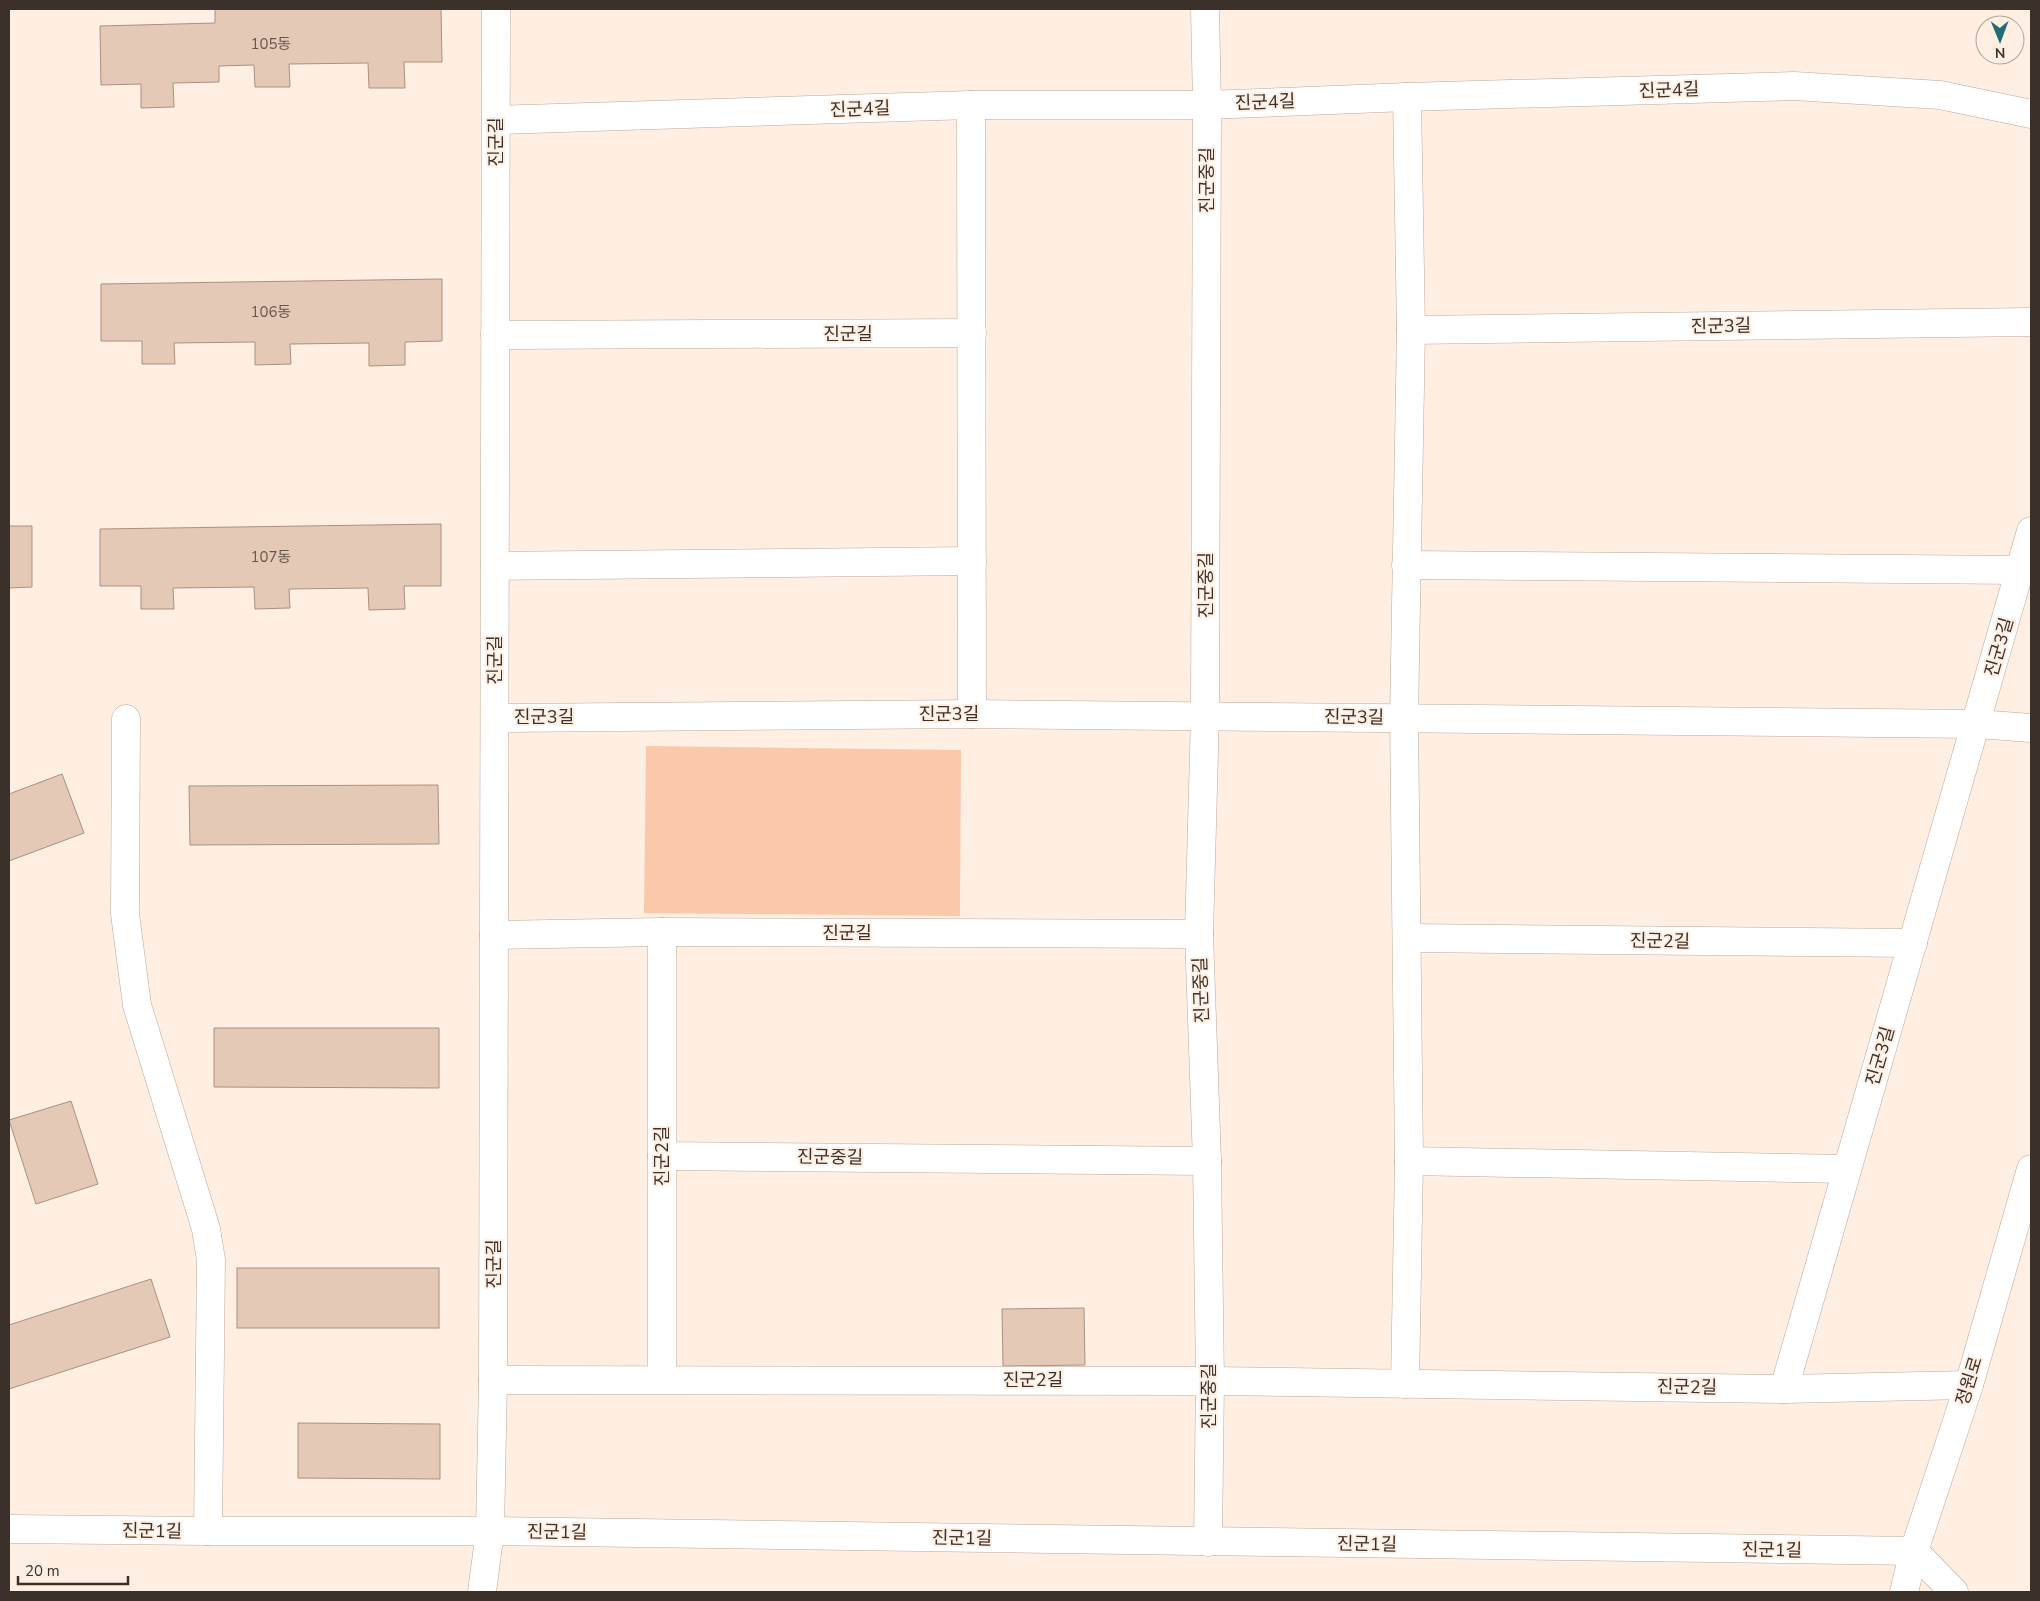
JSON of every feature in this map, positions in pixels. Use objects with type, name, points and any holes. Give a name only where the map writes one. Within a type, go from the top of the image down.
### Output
[{"type":"street","name":"진군길","points":[[482,1592],[490,1531],[493,1380],[496,9]]},
{"type":"street","name":"진군중길","points":[[1205,9],[1207,105],[1205,716],[1200,934],[1208,1161],[1210,1380],[1208,1542]]},
{"type":"street","name":"진군4길","points":[[496,120],[971,105],[1207,105],[1407,97],[1794,86],[1940,95],[2031,114]]},
{"type":"street","name":"진군3길","points":[[1404,718],[1411,330],[1407,97]]},
{"type":"street","points":[[971,105],[972,714]]},
{"type":"street","name":"진군3길","points":[[1411,330],[2031,322]]},
{"type":"street","name":"진군길","points":[[496,335],[972,333]]},
{"type":"street","name":"진군3길","points":[[1784,1389],[2031,531]]},
{"type":"street","points":[[495,566],[972,561]]},
{"type":"street","points":[[1406,565],[2020,570]]},
{"type":"street","name":"진군3길","points":[[494,718],[972,714],[1977,724],[2031,728]]},
{"type":"street","points":[[1404,718],[1408,938],[1409,1161],[1405,1384]]},
{"type":"street","points":[[126,719],[125,914],[137,1005],[206,1229],[211,1260],[208,1532]]},
{"type":"street","name":"진군길","points":[[494,935],[662,932],[1200,934]]},
{"type":"street","name":"진군2길","points":[[662,932],[662,1379]]},
{"type":"street","name":"진군2길","points":[[1408,938],[1913,943]]},
{"type":"street","name":"진군중길","points":[[662,1156],[1208,1161]]},
{"type":"street","points":[[1409,1161],[1847,1169]]},
{"type":"street","name":"정원로","points":[[1904,1592],[1914,1552],[1969,1385],[2031,1169]]},
{"type":"street","name":"진군2길","points":[[493,1380],[1210,1380],[1784,1389],[1969,1385]]},
{"type":"street","name":"진군1길","points":[[9,1529],[208,1532],[490,1531],[1914,1552]]},
{"type":"street","points":[[1914,1552],[1954,1592]]},
{"type":"shaded area","points":[[646,746],[961,750],[960,916],[644,913]]},
{"type":"building","points":[[215,9],[441,9],[442,62],[404,62],[405,88],[369,88],[368,63],[289,64],[290,87],[255,87],[254,65],[219,66],[219,82],[173,83],[174,107],[141,108],[141,84],[101,85],[100,26],[215,23]]},
{"type":"building","points":[[442,279],[442,341],[405,342],[405,365],[369,366],[369,343],[290,344],[291,364],[255,365],[255,342],[174,343],[175,364],[142,364],[142,341],[101,341],[101,284]]},
{"type":"building","points":[[441,524],[441,586],[404,586],[405,609],[369,610],[368,588],[289,589],[290,608],[255,609],[254,587],[173,588],[174,609],[141,609],[141,586],[100,586],[100,529]]},
{"type":"building","points":[[9,526],[32,526],[32,587],[9,588]]},
{"type":"building","points":[[62,774],[84,833],[9,861],[9,794]]},
{"type":"building","points":[[438,785],[439,844],[190,845],[189,786]]},
{"type":"building","points":[[214,1028],[439,1028],[439,1088],[214,1087]]},
{"type":"building","points":[[71,1101],[98,1184],[36,1204],[9,1120]]},
{"type":"building","points":[[237,1268],[439,1268],[439,1328],[237,1328]]},
{"type":"building","points":[[151,1279],[170,1337],[9,1389],[9,1325]]},
{"type":"building","points":[[1084,1308],[1085,1365],[1003,1366],[1002,1309]]},
{"type":"building","points":[[298,1423],[440,1424],[440,1479],[298,1478]]}]
